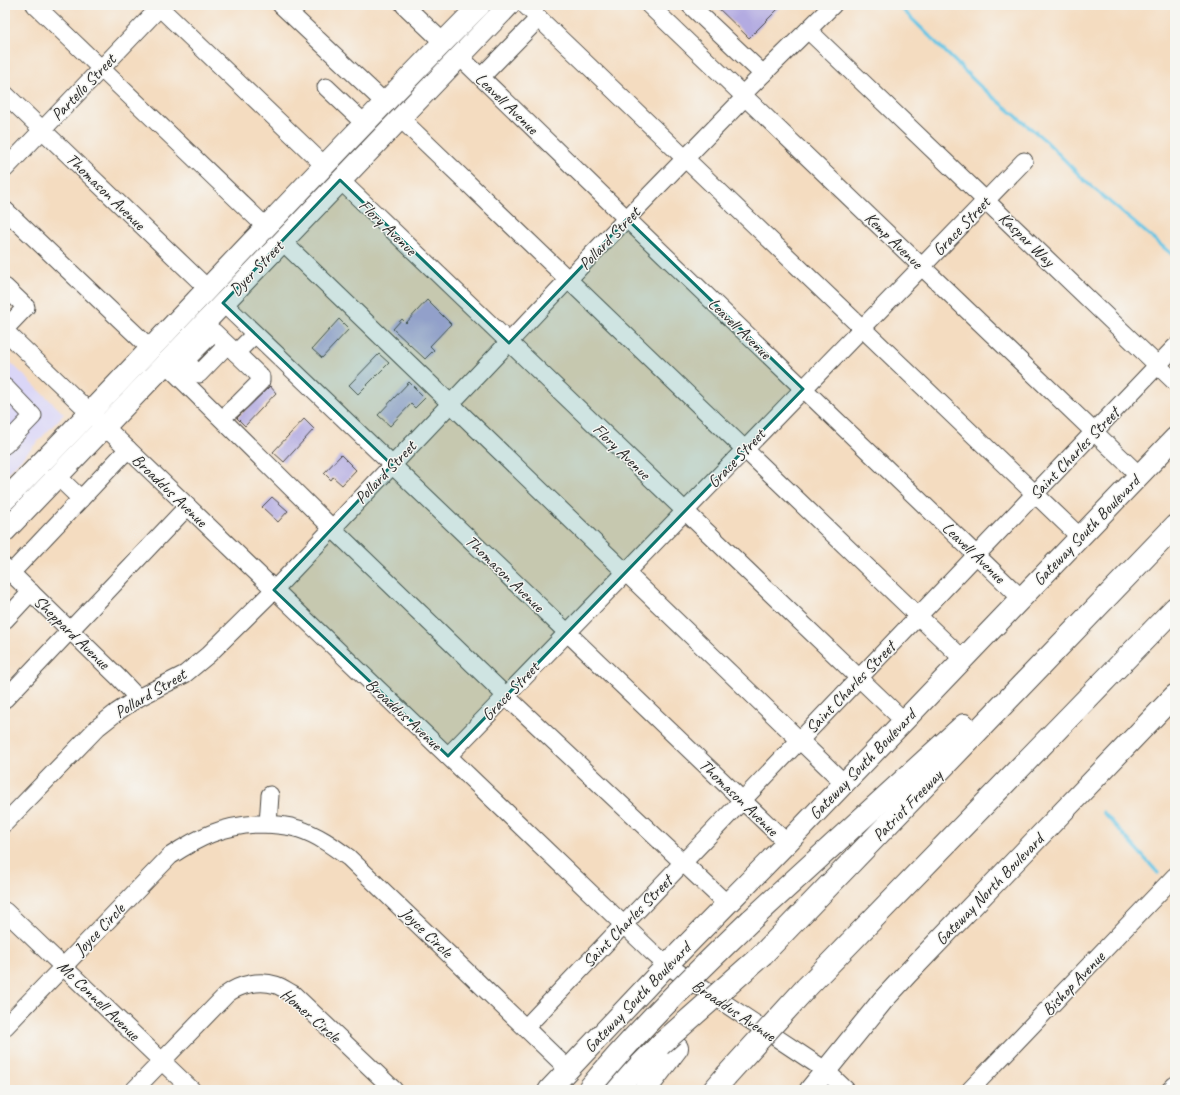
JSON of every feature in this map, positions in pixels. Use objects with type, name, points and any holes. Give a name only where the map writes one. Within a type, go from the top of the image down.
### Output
[{"type":"highway","name":"Patriot Freeway","points":[[668,1047],[763,954],[1175,526]]},
{"type":"highway","points":[[588,1090],[614,1059],[695,974],[751,920],[1130,573]]},
{"type":"highway","points":[[720,1083],[806,988],[1175,608]]},
{"type":"highway","points":[[615,1090],[668,1047]]},
{"type":"highway","points":[[645,1090],[668,1047]]},
{"type":"main road","name":"Dyer Street","points":[[5,531],[57,476],[150,349],[386,100],[480,5]]},
{"type":"main road","name":"Dyer Street","points":[[5,500],[97,420],[175,359],[201,336],[223,303],[509,5]]},
{"type":"main road","points":[[340,180],[338,170],[340,162],[375,126],[387,109],[386,100]]},
{"type":"main road","points":[[286,236],[293,217],[323,181],[326,175],[324,165]]},
{"type":"main road","name":"Gateway South Boulevard","points":[[549,1090],[667,965],[787,843],[1175,438]]},
{"type":"main road","name":"Gateway North Boulevard","points":[[810,1090],[883,1000],[902,979],[1175,695]]},
{"type":"street","points":[[35,5],[266,227]]},
{"type":"street","points":[[281,5],[386,100]]},
{"type":"street","points":[[404,5],[443,42]]},
{"type":"street","points":[[525,5],[1080,537]]},
{"type":"street","points":[[690,5],[763,74]]},
{"type":"street","name":"Pollard Street","points":[[5,823],[98,726],[138,698],[184,674],[208,655],[274,590],[686,158],[763,74],[833,5]]},
{"type":"street","points":[[159,6],[324,165]]},
{"type":"street","name":"Partello Street","points":[[5,169],[159,6]]},
{"type":"street","name":"Kemp Avenue","points":[[651,6],[1139,475]]},
{"type":"street","points":[[481,77],[539,18]]},
{"type":"street","name":"Kaspar Way","points":[[808,30],[1175,382]]},
{"type":"street","name":"Leavell Avenue","points":[[459,56],[803,389],[1022,598]]},
{"type":"street","points":[[326,87],[364,123]]},
{"type":"street","name":"Thomason Avenue","points":[[5,94],[207,288]]},
{"type":"street","points":[[400,118],[963,659]]},
{"type":"street","name":"Grace Street","points":[[448,756],[1024,161]]},
{"type":"street","name":"Flory Avenue","points":[[340,180],[904,721]]},
{"type":"street","points":[[5,210],[150,349]]},
{"type":"street","points":[[286,236],[450,404],[844,783]]},
{"type":"street","points":[[5,287],[26,307],[5,330]]},
{"type":"street","name":"Thomason Avenue","points":[[223,303],[787,843]]},
{"type":"street","name":"Broaddus Avenue","points":[[5,330],[187,507],[667,965],[825,1070],[846,1090]]},
{"type":"street","points":[[201,336],[214,332],[261,377],[261,381],[226,415]]},
{"type":"street","points":[[198,383],[231,349],[255,334]]},
{"type":"street","name":"Saint Charles Street","points":[[526,1027],[1175,347]]},
{"type":"street","points":[[175,359],[332,528],[506,696],[727,904]]},
{"type":"street","points":[[5,387],[33,416],[5,445]]},
{"type":"street","points":[[8,570],[81,499],[128,449]]},
{"type":"street","points":[[57,476],[81,499]]},
{"type":"street","points":[[5,699],[187,507]]},
{"type":"street","name":"Sheppard Avenue","points":[[8,570],[138,698]]},
{"type":"street","points":[[5,620],[31,592]]},
{"type":"street","points":[[268,824],[270,795]]},
{"type":"street","name":"Joyce Circle","points":[[5,1027],[170,856],[192,842],[222,829],[242,825],[268,824],[293,828],[312,834],[349,858],[568,1069]]},
{"type":"street","name":"Bishop Avenue","points":[[970,1090],[1175,876]]},
{"type":"street","name":"Mc Connell Avenue","points":[[5,911],[192,1090]]},
{"type":"street","name":"Homer Circle","points":[[134,1090],[233,989],[254,983],[268,983],[277,985],[292,994],[394,1090]]},
{"type":"street","points":[[1170,1090],[1175,1085]]},
{"type":"highlighted area","points":[[340,180],[509,343],[627,219],[803,389],[448,756],[274,590],[392,465],[223,303]]},
{"type":"shaded area","points":[[5,357],[64,414],[5,476]]},
{"type":"building","points":[[715,5],[782,5],[749,38]]},
{"type":"building","points":[[427,300],[451,324],[430,346],[434,350],[425,359],[393,329],[402,319],[406,323]]},
{"type":"building","points":[[339,319],[349,329],[322,358],[312,349]]},
{"type":"building","points":[[379,354],[389,363],[358,394],[349,385]]},
{"type":"building","points":[[409,382],[425,398],[415,408],[411,404],[390,426],[378,415]]},
{"type":"building","points":[[270,386],[276,393],[245,426],[237,418]]},
{"type":"building","points":[[304,419],[314,429],[284,462],[273,452]]},
{"type":"building","points":[[341,455],[356,470],[342,485],[333,477],[331,480],[324,473]]},
{"type":"building","points":[[272,497],[288,511],[278,522],[262,507]]},
{"type":"waterway","points":[[898,5],[980,86],[1046,141],[1086,182],[1175,257]]},
{"type":"waterway","points":[[1103,812],[1158,873]]}]
